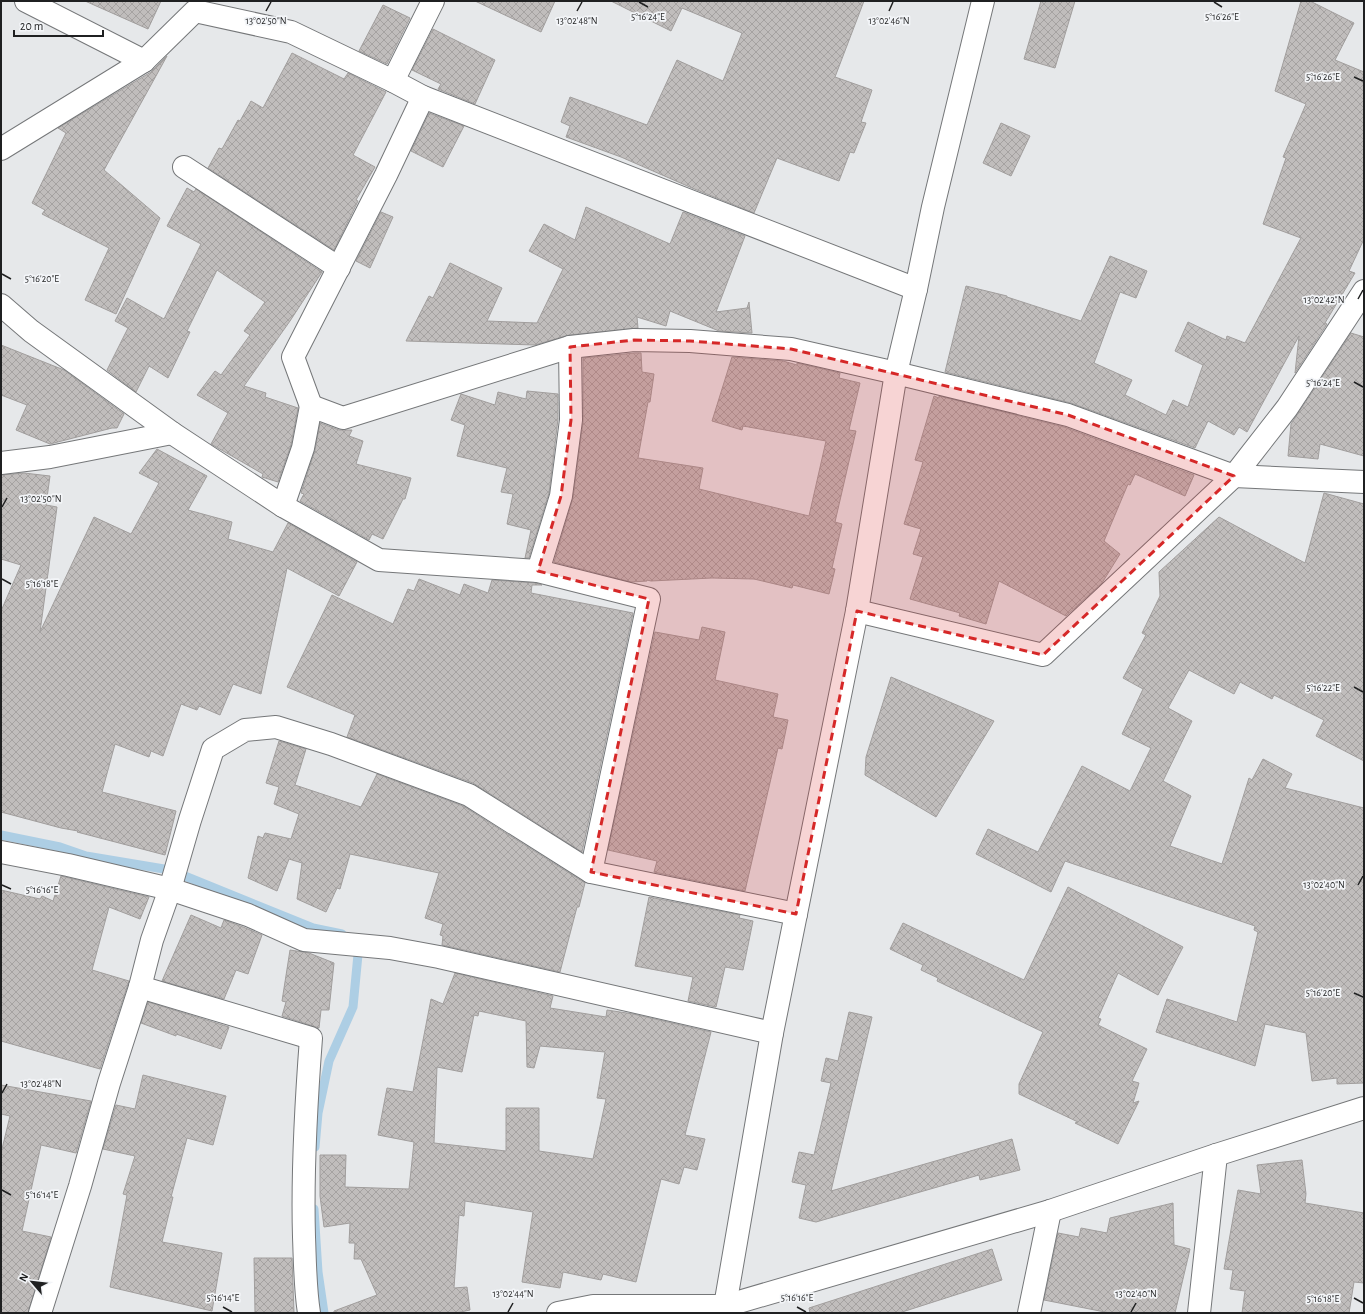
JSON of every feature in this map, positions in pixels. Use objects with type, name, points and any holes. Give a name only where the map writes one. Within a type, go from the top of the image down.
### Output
[{"type":"street","points":[[26,1],[144,61]]},
{"type":"street","points":[[393,81],[433,1]]},
{"type":"street","points":[[724,1309],[772,1033],[857,611],[896,373],[916,289],[933,207],[983,1]]},
{"type":"street","points":[[1,148],[144,61],[199,6],[291,32],[423,97],[916,289]]},
{"type":"street","points":[[283,506],[303,448],[311,406],[293,357],[396,155],[423,97]]},
{"type":"street","points":[[184,167],[339,268]]},
{"type":"street","points":[[857,611],[1043,655],[1234,476],[1287,408],[1364,291]]},
{"type":"street","points":[[1,305],[31,331],[172,433],[283,506],[379,560],[538,571],[650,599],[591,872]]},
{"type":"street","points":[[311,406],[343,418],[570,347],[634,340],[690,341],[791,350],[896,373],[1068,415],[1234,476],[1364,482]]},
{"type":"street","points":[[538,571],[561,496],[571,420],[570,347]]},
{"type":"street","points":[[1,463],[50,457],[172,433]]},
{"type":"street","points":[[40,1313],[80,1186],[109,1083],[140,987],[152,940],[170,889],[213,749],[245,730],[276,727],[331,744],[469,795],[591,872],[796,914]]},
{"type":"street","points":[[1,852],[68,865],[170,889],[248,915],[304,940],[390,948],[418,953],[772,1033]]},
{"type":"street","points":[[140,987],[310,1038],[306,1095],[303,1191],[306,1291],[309,1313]]},
{"type":"street","points":[[558,1313],[593,1306],[724,1309],[1050,1211],[1216,1155],[1364,1108]]},
{"type":"street","points":[[1199,1313],[1216,1155]]},
{"type":"street","points":[[1030,1313],[1050,1211]]},
{"type":"highlighted area","points":[[634,340],[690,341],[791,349],[1068,415],[1234,476],[1043,655],[857,611],[796,914],[591,872],[649,599],[538,571],[561,496],[571,420],[570,347]]},
{"type":"building","points":[[85,1],[161,1],[148,29]]},
{"type":"building","points":[[475,1],[555,1],[541,32]]},
{"type":"building","points":[[611,1],[864,1],[835,77],[872,90],[861,122],[866,123],[854,153],[850,152],[839,181],[777,158],[754,213],[621,157],[566,137],[570,126],[561,122],[570,97],[647,125],[677,60],[723,81],[742,33],[682,8],[671,31]]},
{"type":"building","points":[[1041,1],[1075,1],[1055,68],[1024,59]]},
{"type":"building","points":[[1301,1],[1310,1],[1354,23],[1335,60],[1364,72],[1364,239],[1349,271],[1355,273],[1325,323],[1327,324],[1295,373],[1299,336],[1247,432],[1239,427],[1234,435],[1208,421],[1195,448],[1071,403],[945,372],[966,286],[1007,296],[1081,321],[1110,256],[1147,271],[1136,298],[1120,292],[1094,363],[1132,380],[1125,395],[1166,415],[1173,400],[1188,407],[1203,365],[1175,351],[1188,322],[1226,340],[1227,336],[1245,343],[1301,238],[1263,224],[1286,158],[1283,157],[1306,104],[1275,91]]},
{"type":"building","points":[[383,5],[410,18],[387,64],[359,51]]},
{"type":"building","points":[[433,29],[495,60],[475,104],[438,89],[441,84],[412,70]]},
{"type":"building","points":[[292,53],[344,79],[348,73],[386,92],[353,155],[375,167],[356,200],[358,201],[334,250],[208,168],[219,148],[222,149],[238,120],[240,121],[251,101],[263,108]]},
{"type":"building","points":[[167,56],[104,170],[160,218],[116,314],[85,300],[109,248],[42,214],[45,210],[32,203],[66,133],[58,128],[151,72]]},
{"type":"building","points":[[429,113],[464,126],[443,167],[411,151]]},
{"type":"building","points":[[1001,123],[1030,136],[1011,176],[983,163]]},
{"type":"building","points":[[187,188],[194,192],[196,189],[322,272],[290,321],[244,386],[266,393],[265,397],[298,408],[291,445],[278,482],[262,477],[263,474],[211,444],[228,413],[197,395],[215,371],[221,375],[250,335],[244,331],[265,302],[217,270],[187,331],[190,332],[168,378],[149,366],[136,392],[107,370],[128,328],[115,321],[127,298],[164,319],[201,244],[167,226]]},
{"type":"building","points":[[586,207],[670,244],[683,212],[745,236],[716,312],[747,308],[749,302],[752,333],[719,331],[670,311],[666,326],[637,317],[638,328],[569,335],[535,345],[406,341],[429,296],[433,298],[450,263],[502,288],[487,321],[537,323],[563,269],[529,251],[544,224],[575,240]]},
{"type":"building","points":[[381,212],[393,217],[370,268],[356,261]]},
{"type":"building","points":[[1351,333],[1364,337],[1364,456],[1320,444],[1318,459],[1288,456],[1291,424]]},
{"type":"building","points":[[1,345],[64,370],[124,414],[117,428],[50,444],[16,430],[27,405],[1,395]]},
{"type":"building","points":[[641,353],[642,372],[654,374],[650,402],[648,402],[638,458],[703,468],[699,489],[809,516],[826,441],[743,426],[742,430],[712,421],[732,357],[783,361],[797,365],[797,363],[840,373],[839,378],[860,383],[849,430],[856,431],[835,522],[842,524],[832,568],[835,569],[829,594],[793,585],[792,588],[754,579],[712,578],[647,580],[631,582],[554,562],[573,498],[583,422],[583,358]]},
{"type":"building","points":[[527,391],[558,394],[558,419],[549,493],[529,558],[525,558],[531,530],[507,524],[513,494],[501,492],[507,468],[457,456],[465,425],[451,420],[461,394],[495,405],[498,392],[526,399]]},
{"type":"building","points":[[934,396],[1064,427],[1194,475],[1185,496],[1135,474],[1130,485],[1128,484],[1104,541],[1120,554],[1102,583],[1066,616],[999,581],[986,624],[959,616],[960,613],[910,599],[923,557],[913,554],[921,529],[904,524],[923,462],[915,460]]},
{"type":"building","points":[[320,423],[339,430],[352,430],[349,436],[363,441],[356,464],[411,478],[405,499],[403,499],[383,539],[372,534],[369,540],[300,501],[304,494],[301,493],[315,450]]},
{"type":"building","points":[[157,449],[207,476],[188,510],[232,522],[228,539],[273,552],[288,523],[357,562],[339,596],[287,568],[261,694],[233,684],[220,715],[199,706],[197,710],[181,704],[163,756],[151,751],[149,757],[115,744],[102,792],[176,811],[165,855],[1,812],[1,611],[21,565],[1,559],[1,475],[24,473],[50,476],[46,505],[57,507],[40,632],[94,517],[131,534],[159,483],[139,473]]},
{"type":"building","points":[[1324,493],[1364,504],[1364,761],[1316,736],[1324,720],[1274,695],[1272,699],[1240,682],[1234,694],[1189,670],[1168,708],[1192,721],[1163,781],[1191,796],[1170,846],[1222,864],[1249,778],[1252,780],[1263,759],[1292,774],[1285,788],[1364,808],[1364,1083],[1337,1084],[1337,1078],[1312,1081],[1306,1033],[1265,1024],[1255,1066],[1156,1032],[1167,999],[1237,1022],[1258,932],[1254,930],[1255,926],[1065,861],[1051,892],[976,854],[988,829],[1038,852],[1082,766],[1130,791],[1151,748],[1122,734],[1143,689],[1123,678],[1146,635],[1142,633],[1160,596],[1159,572],[1219,517],[1305,563]]},
{"type":"building","points":[[419,579],[460,595],[464,584],[488,593],[492,580],[536,583],[542,585],[532,585],[531,593],[633,613],[582,852],[473,783],[347,737],[355,715],[287,687],[332,595],[393,624],[408,589],[414,591]]},
{"type":"building","points":[[702,627],[725,632],[715,680],[778,694],[773,717],[788,720],[782,749],[778,748],[745,891],[654,872],[657,861],[608,850],[655,632],[699,640]]},
{"type":"building","points":[[891,677],[994,721],[936,817],[865,775],[866,757]]},
{"type":"building","points":[[279,741],[306,749],[295,785],[361,807],[377,774],[463,806],[585,883],[579,907],[577,907],[560,972],[442,945],[443,936],[440,935],[443,924],[425,918],[439,873],[350,854],[340,889],[337,888],[326,912],[297,899],[302,863],[289,859],[277,891],[248,878],[258,836],[263,838],[265,833],[291,839],[299,814],[274,804],[279,787],[266,783]]},
{"type":"building","points":[[61,876],[149,897],[140,919],[109,907],[92,970],[129,981],[100,1069],[1,1041],[1,890],[40,899],[42,896],[53,901]]},
{"type":"building","points":[[1068,887],[1183,947],[1158,995],[1118,973],[1098,1018],[1101,1019],[1098,1025],[1147,1049],[1132,1081],[1139,1083],[1133,1103],[1139,1101],[1118,1144],[1075,1123],[1078,1122],[1019,1094],[1019,1084],[1043,1032],[937,981],[938,978],[921,970],[923,965],[890,949],[903,923],[1024,980]]},
{"type":"building","points":[[649,897],[740,915],[739,918],[753,921],[743,970],[725,967],[716,1007],[688,1001],[693,977],[635,966]]},
{"type":"building","points":[[191,915],[221,928],[224,920],[262,935],[248,974],[236,970],[224,999],[162,981]]},
{"type":"building","points":[[290,950],[309,953],[334,963],[329,1010],[321,1010],[319,1028],[282,1016],[286,1002],[282,1001]]},
{"type":"building","points":[[455,973],[553,996],[550,1008],[606,1017],[607,1010],[633,1014],[711,1032],[685,1135],[705,1139],[697,1170],[684,1167],[679,1184],[661,1179],[636,1282],[603,1274],[601,1280],[563,1272],[560,1288],[522,1282],[533,1212],[465,1201],[464,1216],[459,1215],[454,1288],[467,1287],[470,1310],[456,1313],[334,1313],[334,1311],[377,1295],[361,1259],[354,1259],[355,1243],[349,1243],[350,1223],[324,1227],[320,1196],[320,1155],[346,1155],[345,1187],[409,1189],[414,1142],[378,1135],[387,1088],[413,1092],[431,999],[443,1004]],"holes":[[[479,1011],[526,1021],[527,1067],[534,1068],[540,1046],[605,1052],[597,1098],[606,1099],[593,1159],[539,1151],[539,1108],[506,1108],[506,1151],[434,1143],[437,1067],[462,1072],[474,1015],[478,1016]]]},
{"type":"building","points":[[148,1002],[229,1027],[221,1049],[176,1034],[176,1036],[141,1023]]},
{"type":"building","points":[[849,1012],[872,1017],[831,1191],[1012,1139],[1020,1170],[980,1180],[979,1175],[816,1222],[799,1218],[806,1185],[792,1182],[799,1152],[814,1155],[831,1083],[821,1081],[826,1058],[838,1061]]},
{"type":"building","points":[[143,1075],[226,1096],[213,1145],[187,1138],[171,1197],[173,1197],[162,1242],[222,1253],[212,1311],[110,1287],[127,1195],[123,1194],[135,1156],[103,1149],[116,1105],[135,1109]]},
{"type":"building","points":[[1,1085],[91,1101],[76,1153],[41,1145],[22,1231],[51,1237],[28,1313],[1,1313],[1,1153],[10,1116],[1,1114]]},
{"type":"building","points":[[1302,1160],[1306,1194],[1305,1203],[1364,1213],[1364,1283],[1354,1282],[1349,1313],[1242,1313],[1245,1291],[1230,1289],[1233,1270],[1224,1269],[1238,1190],[1261,1194],[1257,1165]]},
{"type":"building","points":[[1173,1203],[1174,1245],[1190,1249],[1175,1313],[1110,1313],[1044,1300],[1058,1233],[1079,1237],[1081,1228],[1107,1233],[1110,1218]]},
{"type":"building","points":[[992,1249],[1002,1280],[899,1313],[810,1313],[809,1308]]},
{"type":"building","points":[[254,1258],[292,1258],[294,1313],[255,1313]]},
{"type":"waterway","points":[[1,835],[60,847],[86,856],[170,870],[313,928],[342,934]]},
{"type":"waterway","points":[[315,1147],[318,1113],[329,1061],[353,1007],[359,944]]},
{"type":"waterway","points":[[314,1209],[318,1272],[324,1313]]}]
